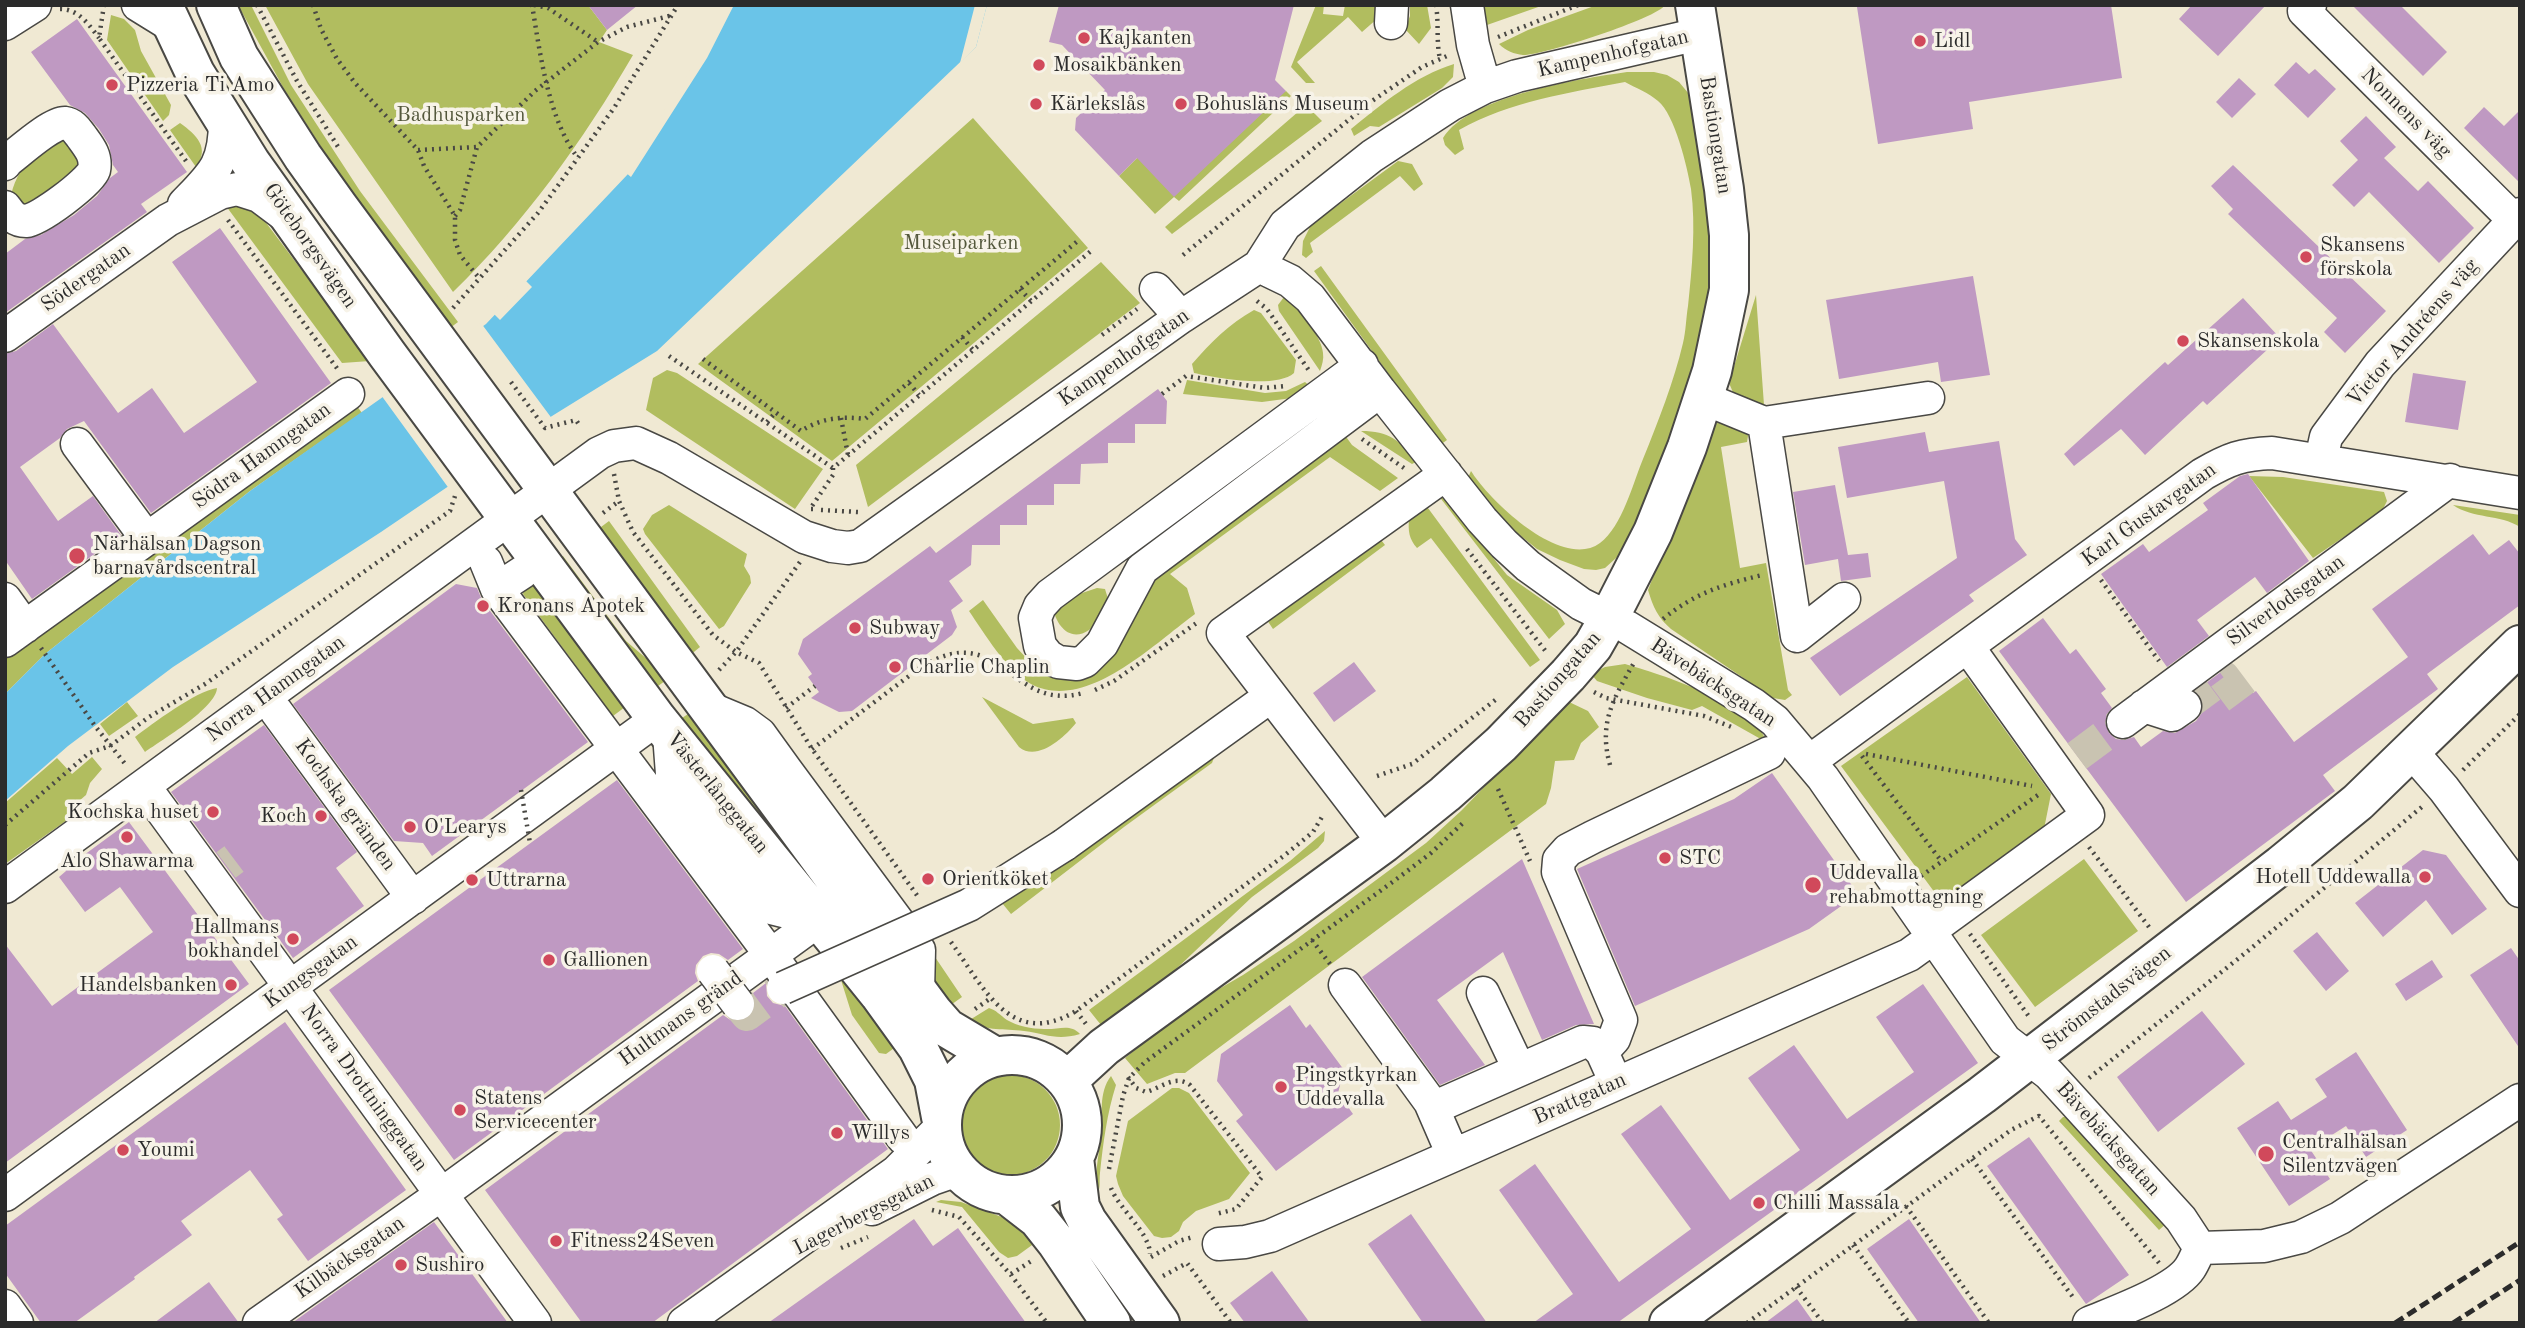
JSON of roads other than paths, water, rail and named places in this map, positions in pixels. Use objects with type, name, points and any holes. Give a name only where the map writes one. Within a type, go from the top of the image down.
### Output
[{"type":"main road","name":"Västerlånggatan","points":[[216,5],[239,57],[303,157],[441,346],[531,438],[547,490],[918,992],[947,1028],[994,1056],[1017,1054],[1040,1060],[1050,1065],[1067,1081],[1076,1096],[1081,1114],[1082,1132],[1073,1158],[1057,1179],[1042,1188],[1025,1194],[1007,1195]]},
{"type":"main road","name":"Göteborgsvägen","points":[[167,16],[195,73],[225,121],[289,219],[403,376],[467,482]]},
{"type":"main road","name":"Bastiongatan","points":[[1067,1081],[1104,1047],[1384,843],[1501,744],[1569,675],[1592,646],[1609,618],[1653,532],[1687,447],[1721,336],[1729,290],[1729,235],[1724,190],[1697,20]]},
{"type":"main road","name":"Västerlånggatan","points":[[467,482],[508,520],[656,732],[819,920],[879,994],[918,1048],[934,1080],[948,1154],[958,1170]]},
{"type":"main road","name":"Strömstadsvägen","points":[[2426,769],[2520,645]]},
{"type":"main road","name":"Strömstadsvägen","points":[[1700,1323],[2039,1066],[2358,802],[2426,769],[2520,671]]},
{"type":"main road","points":[[941,1122],[948,1094],[962,1074],[994,1056]]},
{"type":"main road","name":"Strömstadsvägen","points":[[1669,1323],[2039,1066]]},
{"type":"main road","name":"Västerlånggatan","points":[[1073,1158],[1080,1207],[1087,1221],[1160,1323]]},
{"type":"main road","points":[[958,1170],[984,1189],[1007,1195],[1038,1219],[1057,1242],[1111,1323]]},
{"type":"street","points":[[138,5],[167,16]]},
{"type":"street","points":[[1467,5],[1473,45],[1485,87]]},
{"type":"street","name":"Nonnens väg","points":[[2309,5],[2305,11],[2517,217]]},
{"type":"street","points":[[5,24],[46,7]]},
{"type":"street","name":"Kampenhofgatan","points":[[547,490],[599,453],[614,446],[636,443],[668,458],[804,537],[832,546],[859,546],[1181,317],[1259,266],[1284,225],[1406,132],[1485,87],[1697,20]]},
{"type":"street","name":"Södergatan","points":[[5,336],[207,191],[225,145],[225,121]]},
{"type":"street","points":[[5,207],[18,220],[36,218],[86,182],[94,168],[93,152],[74,127],[65,123],[55,125],[6,161]]},
{"type":"street","name":"Södergatan","points":[[207,191],[237,189],[251,193],[289,219]]},
{"type":"street","name":"Victor Andréens väg","points":[[2321,460],[2326,437],[2380,364],[2517,217]]},
{"type":"street","name":"Bävebäcksgatan","points":[[1259,266],[1290,281],[1310,298],[1380,391],[1435,482],[1528,566],[1571,597],[1754,705],[1775,721],[1810,761],[1939,927],[2005,1040],[2039,1066],[2181,1219],[2200,1248]]},
{"type":"street","points":[[1156,289],[1181,317]]},
{"type":"street","points":[[1362,365],[1050,595],[1040,606],[1035,618],[1040,646],[1048,656],[1058,662],[1067,664],[1085,661],[1101,644],[1143,569],[1380,391]]},
{"type":"street","name":"Södra Hamngatan","points":[[15,634],[147,539],[344,384]]},
{"type":"street","points":[[1703,398],[1764,423],[1928,398]]},
{"type":"street","points":[[1764,423],[1797,636],[1843,599]]},
{"type":"street","points":[[77,444],[147,539]]},
{"type":"street","name":"Karl Gustavgatan","points":[[1810,761],[2203,474],[2227,460],[2248,454],[2272,453],[2520,493]]},
{"type":"street","name":"Silverlodsgatan","points":[[2185,706],[2172,715],[2133,714],[2253,636],[2325,584],[2450,480]]},
{"type":"street","points":[[1384,843],[1223,633],[1435,482]]},
{"type":"street","name":"Norra Hamngatan","points":[[5,887],[136,777],[508,520],[547,490]]},
{"type":"street","points":[[523,572],[491,576],[903,1138]]},
{"type":"street","points":[[5,598],[15,634]]},
{"type":"street","points":[[1939,927],[2088,815],[2067,764],[1969,647]]},
{"type":"street","points":[[783,988],[969,905],[1064,845],[1271,696]]},
{"type":"street","name":"Kochska gränden","points":[[276,711],[414,898]]},
{"type":"street","name":"Kungsgatan","points":[[5,1195],[617,749],[656,732]]},
{"type":"street","points":[[1602,1052],[1614,1039],[1621,1020],[1558,872],[1559,860],[1562,855],[1592,835],[1708,777],[1769,753]]},
{"type":"street","points":[[2426,769],[2520,891]]},
{"type":"street","name":"Norra Drottninggatan","points":[[136,777],[535,1323]]},
{"type":"street","name":"Hultmans gränd","points":[[442,1194],[819,920]]},
{"type":"street","name":"Brattgatan","points":[[1210,1229],[1245,1242],[1270,1236],[1909,955],[1939,927]]},
{"type":"street","points":[[713,971],[738,1004]]},
{"type":"street","points":[[1345,985],[1433,1108],[1453,1155]]},
{"type":"street","points":[[1483,993],[1519,1069]]},
{"type":"street","points":[[1433,1108],[1583,1042],[1593,1042],[1602,1052],[1616,1083]]},
{"type":"street","points":[[2083,1312],[2142,1302],[2189,1270],[2200,1248],[2263,1246],[2301,1237],[2340,1218],[2520,1100]]},
{"type":"street","name":"Lagerbergsgatan","points":[[684,1323],[896,1172],[941,1122]]},
{"type":"street","name":"Lagerbergsgatan","points":[[772,1261],[909,1190],[958,1170]]},
{"type":"street","name":"Kilbäcksgatan","points":[[259,1323],[442,1194]]},
{"type":"street","points":[[5,1306],[18,1323]]},
{"type":"water","points":[[729,5],[987,5],[976,47],[657,351],[552,416],[381,532],[173,667],[68,746],[5,801],[5,694],[45,654],[250,491],[486,324],[628,174],[703,57]]},
{"type":"tunnel","points":[[2185,706],[2224,677],[2242,701]]},
{"type":"tunnel","points":[[2077,756],[2123,722]]},
{"type":"tunnel","points":[[226,865],[234,859]]},
{"type":"tunnel","points":[[738,1004],[747,1015],[783,988]]},
{"type":"railway","points":[[2395,1323],[2520,1242]]},
{"type":"railway","points":[[2453,1323],[2520,1280]]},
{"type":"place","name":"Kajkanten","points":[[1084,38]]},
{"type":"place","name":"Lidl","points":[[1920,41]]},
{"type":"place","name":"Mosaikbänken","points":[[1039,65]]},
{"type":"place","name":"Pizzeria Ti Amo","points":[[112,85]]},
{"type":"place","name":"Kärlekslås","points":[[1036,104]]},
{"type":"place","name":"Bohusläns Museum","points":[[1181,104]]},
{"type":"place","name":"Skansens förskola","points":[[2306,257]]},
{"type":"place","name":"Skansenskola","points":[[2183,341]]},
{"type":"place","name":"Närhälsan Dagson barnavårdscentral","points":[[77,556]]},
{"type":"place","name":"Kronans Apotek","points":[[483,606]]},
{"type":"place","name":"Subway","points":[[855,628]]},
{"type":"place","name":"Charlie Chaplin","points":[[895,667]]},
{"type":"place","name":"Kochska huset","points":[[213,812]]},
{"type":"place","name":"Koch","points":[[321,816]]},
{"type":"place","name":"O'Learys","points":[[410,827]]},
{"type":"place","name":"Alo Shawarma","points":[[127,837]]},
{"type":"place","name":"STC","points":[[1665,858]]},
{"type":"place","name":"Hotell Uddewalla","points":[[2425,877]]},
{"type":"place","name":"Orientköket","points":[[928,879]]},
{"type":"place","name":"Uttrarna","points":[[472,880]]},
{"type":"place","name":"Uddevalla rehabmottagning","points":[[1813,885]]},
{"type":"place","name":"Hallmans bokhandel","points":[[293,939]]},
{"type":"place","name":"Gallionen","points":[[549,960]]},
{"type":"place","name":"Handelsbanken","points":[[231,985]]},
{"type":"place","name":"Pingstkyrkan Uddevalla","points":[[1281,1087]]},
{"type":"place","name":"Statens Servicecenter","points":[[460,1110]]},
{"type":"place","name":"Willys","points":[[837,1133]]},
{"type":"place","name":"Youmi","points":[[123,1150]]},
{"type":"place","name":"Centralhälsan Silentzvägen","points":[[2266,1154]]},
{"type":"place","name":"Chilli Massala","points":[[1759,1203]]},
{"type":"place","name":"Fitness24Seven","points":[[556,1241]]},
{"type":"place","name":"Sushiro","points":[[401,1265]]},
{"type":"park label","name":"Badhusparken","points":[[461,115]]},
{"type":"park label","name":"Museiparken","points":[[961,243]]}]
